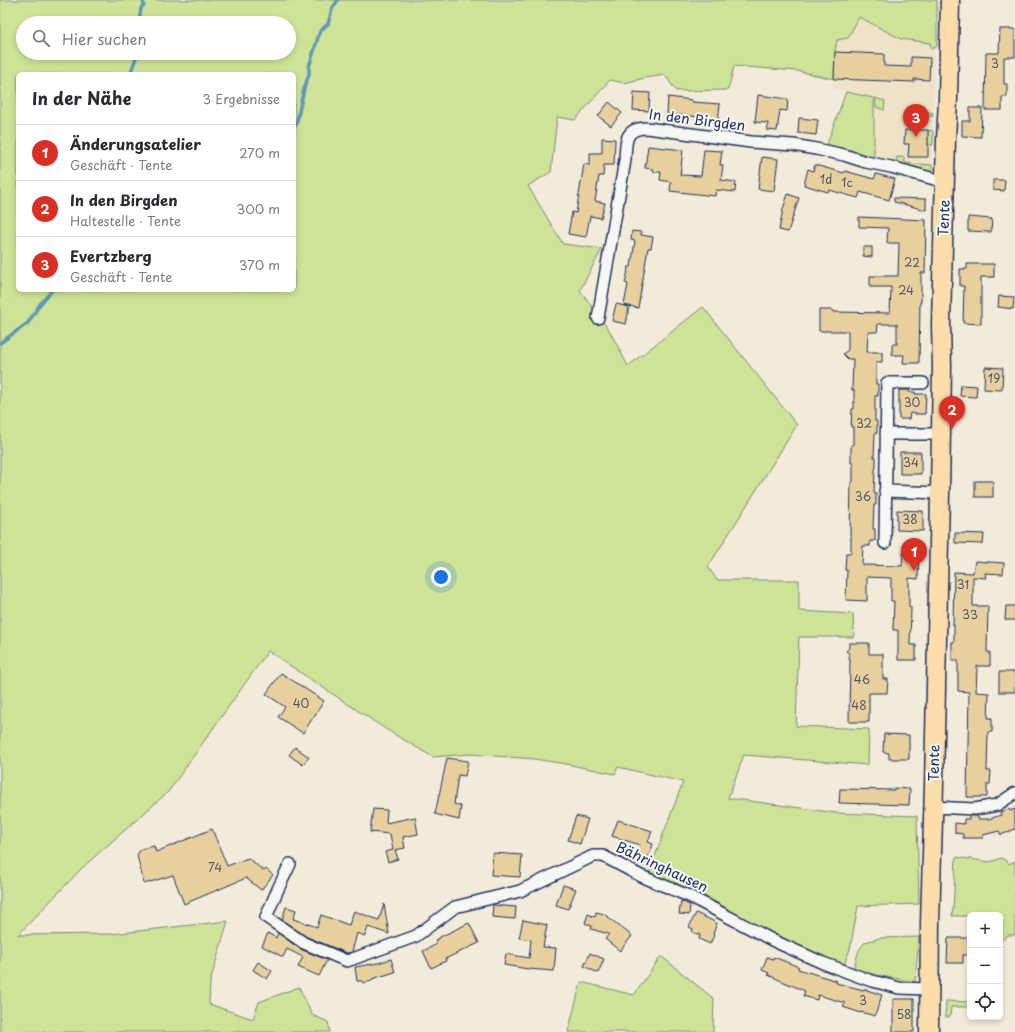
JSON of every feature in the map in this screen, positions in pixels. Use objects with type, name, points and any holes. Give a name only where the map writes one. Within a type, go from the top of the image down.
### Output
[{"type":"main road","name":"Tente","points":[[929,1032],[930,923],[940,493],[942,367],[941,318],[950,1]]},
{"type":"street","name":"In den Birgden","points":[[598,318],[625,160],[627,138],[638,128],[816,149],[945,182]]},
{"type":"street","points":[[885,543],[887,383],[923,383]]},
{"type":"street","points":[[886,434],[940,434]]},
{"type":"street","points":[[885,491],[940,493]]},
{"type":"street","points":[[933,807],[975,809],[998,805],[1015,793]]},
{"type":"street","name":"Bähringhausen","points":[[290,864],[266,917],[304,943],[347,961],[416,936],[455,908],[520,891],[593,856],[603,856],[641,876],[691,897],[774,941],[823,963],[869,980],[899,988],[929,989]]},
{"type":"shaded area","points":[[859,17],[901,39],[930,43],[931,49],[934,49],[932,172],[874,155],[874,98],[832,88],[837,39],[848,38]]},
{"type":"green space","points":[[0,0],[937,0],[936,47],[931,49],[930,43],[901,39],[859,17],[848,38],[837,40],[834,79],[797,71],[734,66],[728,90],[676,91],[665,75],[624,83],[610,80],[575,120],[557,117],[551,172],[528,186],[563,244],[602,249],[580,290],[609,330],[628,366],[703,307],[797,425],[708,567],[717,580],[799,580],[799,611],[853,614],[854,637],[799,637],[796,726],[869,729],[868,765],[744,755],[728,798],[837,813],[917,816],[919,904],[858,906],[850,949],[844,965],[779,938],[705,896],[649,872],[683,782],[618,767],[615,774],[534,759],[470,754],[433,757],[387,730],[268,651],[168,792],[83,867],[18,935],[111,934],[228,921],[210,982],[209,1004],[253,1019],[259,1002],[299,987],[312,1015],[328,1022],[330,1032],[0,1032]]},
{"type":"green space","points":[[846,92],[874,98],[873,158],[827,144]]},
{"type":"green space","points":[[875,98],[885,101],[884,110],[876,107]]},
{"type":"green space","points":[[913,108],[933,113],[933,116],[909,116]]},
{"type":"green space","points":[[928,130],[933,131],[933,145],[928,145]]},
{"type":"green space","points":[[897,157],[904,157],[905,163],[932,165],[932,172],[898,163]]},
{"type":"green space","points":[[956,857],[990,862],[1001,858],[1009,864],[1015,861],[1015,935],[1008,935],[1003,939],[1003,912],[967,912],[967,916],[952,916]]},
{"type":"green space","points":[[919,937],[915,982],[853,970],[859,950],[865,942],[880,938]]},
{"type":"green space","points":[[661,956],[714,999],[713,1032],[568,1032],[581,982],[634,995]]},
{"type":"green space","points":[[946,1001],[967,1002],[967,1007],[951,1007],[950,1017],[945,1017]]},
{"type":"building","points":[[1000,29],[1015,29],[1015,57],[1004,57],[1004,84],[1007,84],[1007,97],[1002,97],[1002,110],[985,110],[986,53],[999,53]]},
{"type":"building","points":[[835,52],[884,54],[884,66],[911,67],[911,57],[930,58],[929,80],[914,79],[914,82],[834,79]]},
{"type":"building","points":[[634,92],[650,93],[649,111],[633,110]]},
{"type":"building","points":[[758,95],[788,99],[787,111],[780,110],[777,131],[767,130],[768,123],[755,122]]},
{"type":"building","points":[[668,97],[692,100],[692,102],[720,104],[718,121],[701,119],[701,117],[667,114]]},
{"type":"building","points":[[609,102],[622,113],[611,126],[598,116]]},
{"type":"building","points":[[970,108],[982,108],[981,137],[962,136],[962,121],[970,121]]},
{"type":"building","points":[[799,118],[818,120],[816,135],[798,133]]},
{"type":"building","points":[[905,130],[928,130],[928,157],[908,157],[909,144],[904,144]]},
{"type":"building","points":[[602,138],[615,139],[614,165],[604,165],[603,176],[599,176],[595,201],[605,203],[601,218],[590,216],[586,237],[568,234],[572,212],[576,213],[584,164],[590,165],[590,153],[602,153]]},
{"type":"building","points":[[648,146],[683,150],[680,175],[701,176],[704,150],[722,151],[720,165],[723,165],[721,180],[736,182],[735,192],[716,190],[715,196],[670,191],[671,182],[660,180],[661,172],[654,172],[653,169],[645,168]]},
{"type":"building","points":[[762,157],[778,159],[774,191],[758,189]]},
{"type":"building","points":[[815,165],[874,179],[876,174],[895,179],[889,200],[860,192],[858,198],[804,185],[808,169],[813,171]]},
{"type":"building","points":[[993,180],[1005,180],[1004,191],[993,190]]},
{"type":"building","points":[[788,194],[799,198],[788,232],[779,230],[783,209]]},
{"type":"building","points":[[894,198],[926,199],[926,210],[894,202]]},
{"type":"building","points":[[859,217],[926,220],[925,273],[921,273],[919,363],[903,363],[904,355],[892,355],[892,344],[897,344],[897,324],[878,324],[877,332],[868,332],[867,352],[882,352],[882,362],[876,362],[876,384],[878,384],[878,396],[875,396],[875,421],[877,421],[877,433],[875,433],[874,457],[876,457],[876,468],[874,493],[876,494],[876,505],[874,505],[873,529],[875,529],[875,541],[870,541],[870,546],[863,546],[862,565],[902,566],[903,553],[919,553],[918,579],[909,578],[909,607],[911,607],[910,645],[916,645],[916,660],[898,660],[898,630],[893,630],[894,601],[891,601],[891,578],[867,577],[867,601],[846,600],[846,553],[851,553],[851,482],[853,482],[853,463],[851,463],[851,445],[853,445],[853,427],[851,427],[852,409],[854,409],[854,390],[852,390],[853,359],[848,359],[843,354],[848,350],[848,331],[819,331],[819,310],[833,310],[833,312],[890,313],[891,287],[870,287],[870,276],[898,276],[899,243],[887,243],[888,228],[859,227]]},
{"type":"building","points":[[968,217],[992,219],[991,232],[968,231]]},
{"type":"building","points":[[632,231],[641,232],[641,235],[653,237],[651,248],[648,248],[638,308],[624,305],[628,284],[625,283],[628,267],[631,267],[635,241],[631,240]]},
{"type":"building","points":[[863,247],[872,247],[872,257],[863,256]]},
{"type":"building","points":[[967,264],[994,264],[994,277],[981,277],[981,324],[963,323],[964,286],[960,286],[960,269],[967,269]]},
{"type":"building","points":[[999,296],[1014,297],[1013,309],[998,307]]},
{"type":"building","points":[[616,304],[629,307],[626,324],[612,321]]},
{"type":"building","points":[[985,367],[1003,368],[1002,390],[984,389]]},
{"type":"building","points":[[961,385],[977,386],[976,397],[960,396]]},
{"type":"building","points":[[899,390],[909,390],[909,392],[915,392],[915,394],[926,394],[925,414],[910,413],[909,419],[899,419]]},
{"type":"building","points":[[900,452],[921,452],[921,474],[900,474]]},
{"type":"building","points":[[975,481],[993,481],[993,497],[975,497]]},
{"type":"building","points":[[897,510],[923,511],[923,531],[897,530]]},
{"type":"building","points":[[955,533],[984,534],[983,544],[955,543]]},
{"type":"building","points":[[975,561],[1004,563],[1003,574],[985,573],[986,578],[973,577],[973,606],[988,606],[987,652],[990,652],[990,666],[977,666],[976,692],[989,693],[988,718],[992,718],[992,732],[988,732],[987,771],[991,771],[990,784],[987,784],[987,797],[967,797],[969,692],[958,691],[958,660],[952,660],[952,642],[954,642],[954,572],[973,573]]},
{"type":"building","points":[[1006,606],[1015,606],[1015,620],[1005,620]]},
{"type":"building","points":[[849,643],[869,643],[869,654],[883,654],[883,679],[888,679],[887,693],[869,693],[869,722],[849,722],[850,659],[849,653],[846,651],[849,648]]},
{"type":"building","points":[[999,672],[1015,672],[1015,692],[999,692]]},
{"type":"building","points":[[281,673],[324,701],[303,733],[278,717],[285,707],[266,694]]},
{"type":"building","points":[[884,734],[909,735],[909,759],[889,759],[889,753],[883,752]]},
{"type":"building","points":[[295,747],[309,757],[303,765],[289,755]]},
{"type":"building","points":[[447,758],[468,761],[465,776],[458,775],[454,804],[461,806],[459,820],[435,814]]},
{"type":"building","points":[[894,788],[910,789],[909,805],[839,803],[840,789],[894,790]]},
{"type":"building","points":[[373,809],[387,810],[386,823],[415,817],[418,834],[403,837],[405,848],[395,850],[398,859],[388,862],[385,852],[393,850],[390,834],[370,832]]},
{"type":"building","points":[[1009,809],[1010,811],[1015,809],[1015,829],[1001,835],[999,831],[983,835],[983,838],[963,838],[963,834],[955,833],[955,823],[964,824],[964,819],[969,819],[969,816],[978,816],[978,819],[989,819],[1001,815],[1000,812]]},
{"type":"building","points":[[576,816],[588,819],[580,844],[568,840]]},
{"type":"building","points":[[618,820],[652,831],[648,842],[653,844],[647,859],[637,856],[640,845],[612,836]]},
{"type":"building","points":[[212,829],[227,866],[248,858],[264,871],[266,869],[273,875],[261,890],[246,878],[184,904],[173,875],[144,884],[137,855],[141,849],[154,846],[156,852]]},
{"type":"building","points":[[493,853],[522,855],[520,877],[491,875]]},
{"type":"building","points":[[563,885],[576,889],[568,909],[556,905]]},
{"type":"building","points":[[681,901],[690,905],[689,915],[679,914]]},
{"type":"building","points":[[384,904],[389,934],[368,927],[365,936],[357,933],[352,952],[347,953],[307,937],[282,920],[286,907],[296,910],[293,919],[317,927],[321,915],[349,925],[354,911],[379,920]]},
{"type":"building","points":[[493,905],[516,907],[515,919],[492,917]]},
{"type":"building","points":[[596,912],[604,914],[632,936],[620,951],[605,939],[609,934],[591,929],[592,926],[585,923],[588,914],[595,917]]},
{"type":"building","points":[[696,913],[717,923],[710,944],[699,939],[700,935],[692,932],[693,929],[689,927]]},
{"type":"building","points":[[523,920],[547,925],[543,947],[556,948],[554,971],[504,965],[506,954],[529,958],[531,940],[519,938]]},
{"type":"building","points":[[469,923],[479,943],[445,959],[446,961],[431,968],[423,951],[437,944],[435,940]]},
{"type":"building","points":[[268,933],[276,938],[278,933],[300,949],[327,960],[319,976],[298,967],[303,957],[287,949],[283,957],[262,946]]},
{"type":"building","points":[[948,938],[967,938],[967,955],[963,955],[963,963],[947,963]]},
{"type":"building","points":[[590,953],[604,959],[598,973],[584,966]]},
{"type":"building","points":[[767,957],[773,959],[774,957],[799,967],[798,969],[837,981],[836,983],[864,989],[882,995],[875,1016],[843,1007],[845,1003],[818,995],[817,1000],[803,996],[805,991],[768,975],[769,973],[762,970]]},
{"type":"building","points":[[391,959],[395,972],[372,979],[372,981],[363,983],[363,981],[357,981],[355,967]]},
{"type":"building","points":[[258,962],[272,971],[267,979],[253,970]]},
{"type":"building","points":[[893,999],[914,999],[914,1032],[893,1032]]},
{"type":"waterway","points":[[140,16],[141,8],[144,5],[143,0]]},
{"type":"waterway","points":[[296,125],[309,74],[309,67],[320,31],[328,24],[332,9],[338,0]]},
{"type":"waterway","points":[[131,72],[135,60]]},
{"type":"waterway","points":[[0,343],[28,323],[40,304],[51,292]]},
{"type":"place","name":"Evertzberg","points":[[916,137]]},
{"type":"place","name":"In den Birgden","points":[[952,429]]},
{"type":"place","name":"Änderungsatelier","points":[[914,571]]}]
